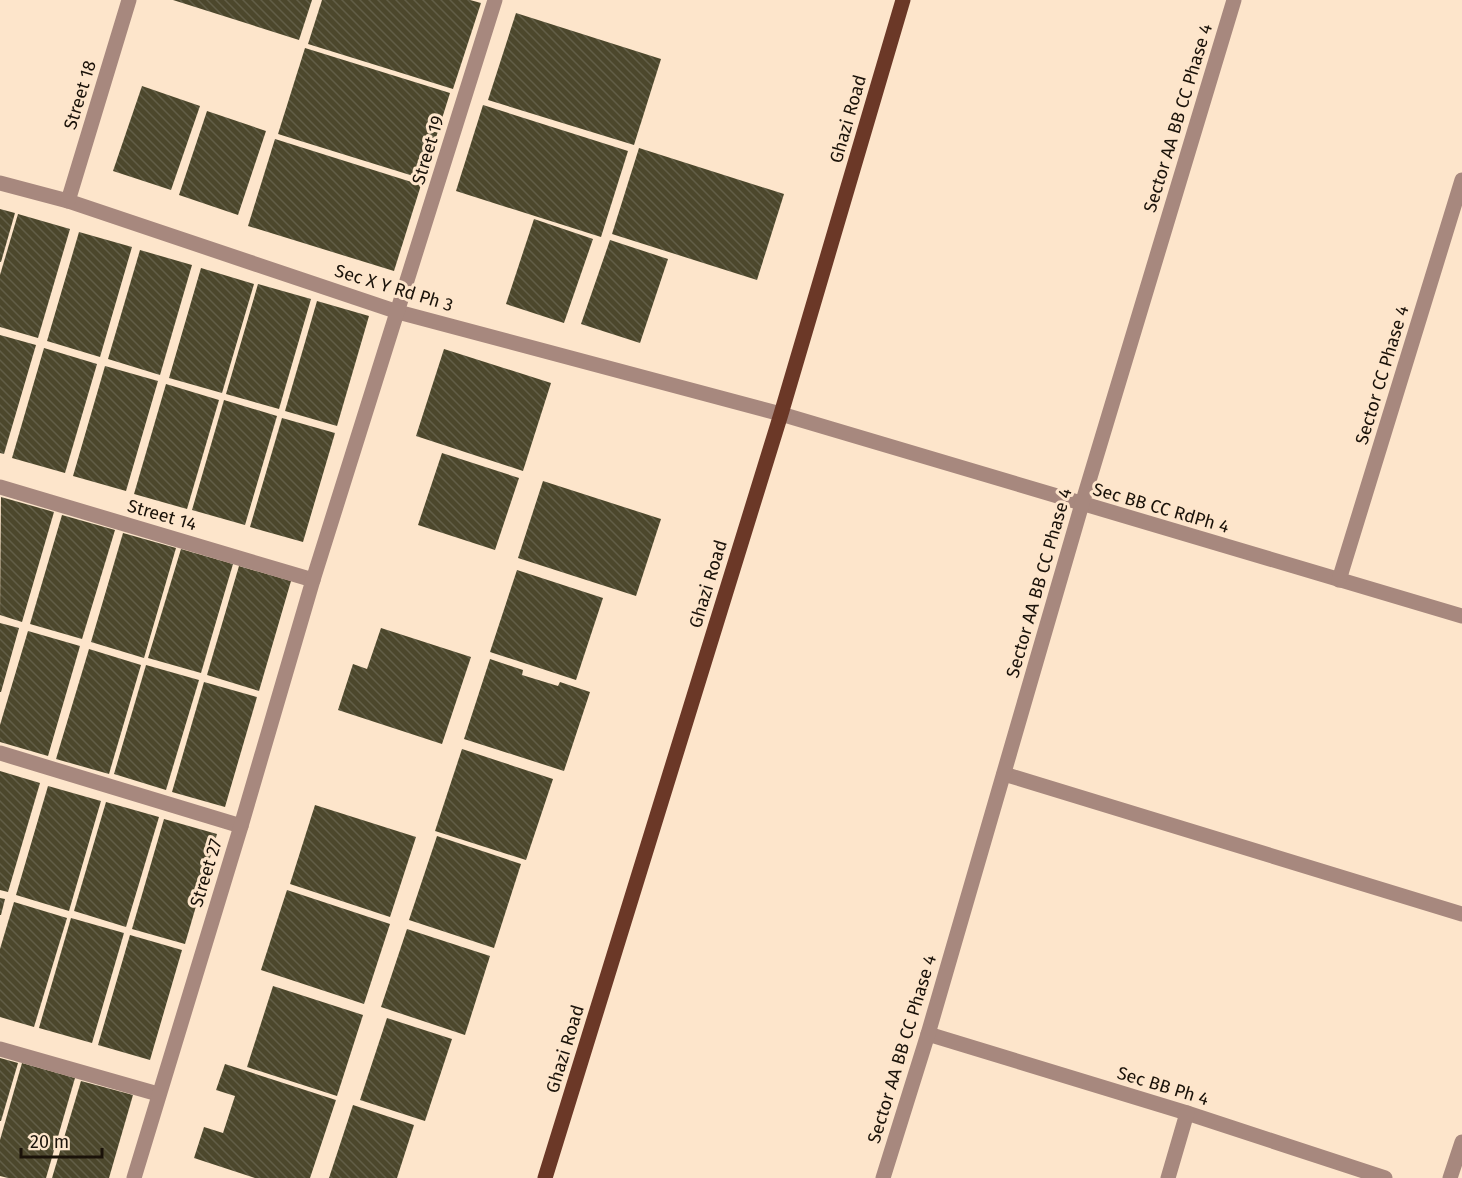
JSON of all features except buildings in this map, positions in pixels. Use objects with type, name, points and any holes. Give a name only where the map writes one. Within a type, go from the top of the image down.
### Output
[{"type":"main road","name":"Ghazi Road","points":[[545,1178],[782,414],[903,0]]},
{"type":"street","name":"Street 18","points":[[68,201],[129,0]]},
{"type":"street","name":"Street 19","points":[[313,580],[399,312],[495,0]]},
{"type":"street","name":"Sector AA BB CC Phase 4","points":[[883,1178],[928,1034],[1082,504],[1234,0]]},
{"type":"street","name":"Sector CC Phase 4","points":[[1339,580],[1462,180]]},
{"type":"street","name":"Sec X Y Rd Ph 3","points":[[0,183],[68,201],[399,312],[782,414]]},
{"type":"street","name":"Sec BB CC RdPh 4","points":[[782,414],[1462,616]]},
{"type":"street","name":"Street 14","points":[[0,487],[313,580]]},
{"type":"street","name":"Street 27","points":[[134,1178],[242,826],[313,580]]},
{"type":"street","points":[[0,753],[242,826]]},
{"type":"street","points":[[1004,774],[1462,914]]},
{"type":"street","name":"Sec BB Ph 4","points":[[928,1034],[1187,1113],[1385,1178]]},
{"type":"street","points":[[0,1049],[158,1094]]},
{"type":"street","points":[[1168,1178],[1187,1113]]},
{"type":"street","points":[[1450,1178],[1462,1142]]}]
